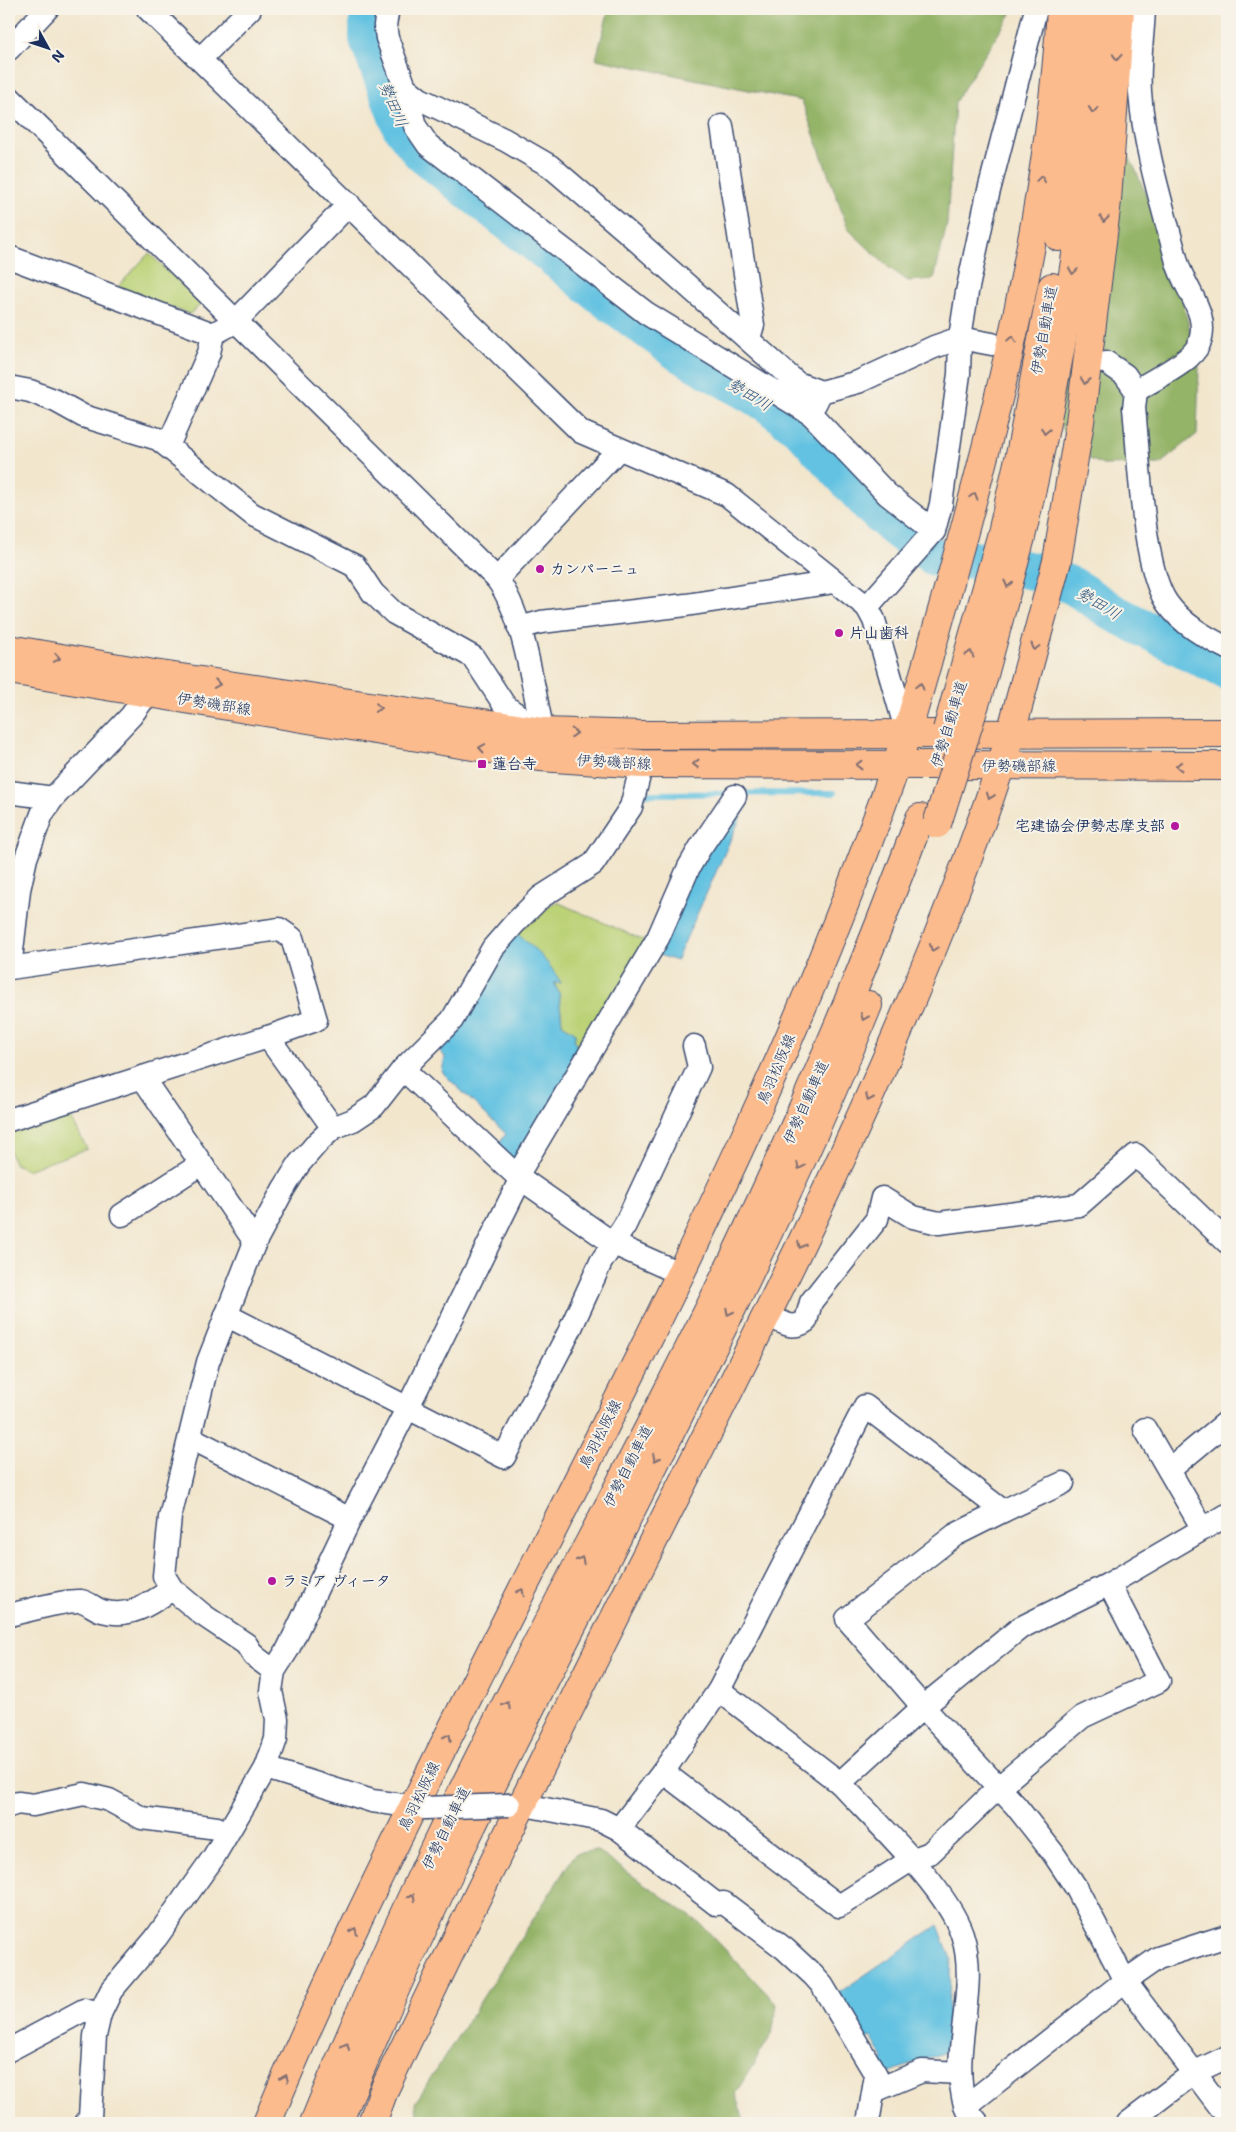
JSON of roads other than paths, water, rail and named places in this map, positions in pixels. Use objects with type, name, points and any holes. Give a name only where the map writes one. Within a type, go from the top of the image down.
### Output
[{"type":"main road","name":"鳥羽松阪線","points":[[267,2123],[294,2056],[681,1274],[764,1098],[837,922],[896,765],[958,555],[1005,371],[1024,280],[1052,106],[1061,9]]},
{"type":"main road","name":"伊勢自動車道","points":[[1011,535],[1022,450],[1053,278],[1065,191],[1081,9]]},
{"type":"main road","name":"伊勢自動車道","points":[[338,2123],[409,1956],[459,1850],[751,1270],[803,1160],[892,948],[928,821],[963,677],[1011,535],[1058,366],[1072,280],[1094,108],[1101,9]]},
{"type":"main road","points":[[372,2123],[384,2090],[515,1805],[768,1315],[845,1151],[914,994],[1001,766],[1048,600],[1057,561],[1080,422],[1105,210],[1120,9]]},
{"type":"main road","name":"伊勢磯部線","points":[[9,649],[642,764],[1227,766]]},
{"type":"main road","name":"伊勢磯部線","points":[[9,670],[148,693],[541,745],[645,735],[1227,733]]},
{"type":"main road","name":"伊勢自動車道","points":[[314,2123],[388,1948],[438,1841],[728,1269],[784,1151],[928,821]]},
{"type":"street","points":[[9,49],[47,9]]},
{"type":"street","points":[[148,9],[581,432],[726,494],[867,607],[874,620],[907,733]]},
{"type":"street","points":[[200,59],[250,9]]},
{"type":"street","points":[[388,9],[385,25],[387,38],[416,126],[428,145],[646,313],[811,414],[887,494],[931,534]]},
{"type":"street","points":[[867,607],[931,534],[941,504],[959,374],[960,338],[966,292],[987,198],[1036,9]]},
{"type":"street","points":[[1136,391],[1190,356],[1199,344],[1202,330],[1201,315],[1179,268],[1150,157],[1141,108],[1140,89],[1144,9]]},
{"type":"street","points":[[405,88],[420,99],[505,140],[550,166],[749,338],[798,383],[821,392],[858,382],[934,347],[960,338],[992,344]]},
{"type":"street","points":[[9,96],[235,322],[498,579],[509,596],[519,628],[541,745]]},
{"type":"street","points":[[722,126],[754,325],[749,338]]},
{"type":"street","points":[[9,257],[213,334],[235,322],[349,204]]},
{"type":"street","points":[[168,446],[209,353],[213,334]]},
{"type":"street","points":[[1106,362],[1125,375],[1136,391],[1134,408],[1147,536],[1158,587],[1167,603],[1183,620],[1203,635],[1227,648]]},
{"type":"street","points":[[9,387],[30,391],[56,400],[82,416],[158,439],[227,496],[252,514],[355,566],[373,593],[394,613],[473,657],[505,706],[541,745]]},
{"type":"street","points":[[811,414],[821,392]]},
{"type":"street","points":[[498,579],[619,449]]},
{"type":"street","points":[[519,628],[541,622],[686,605],[834,582]]},
{"type":"street","points":[[9,1120],[316,1020],[292,938],[279,930],[10,968],[18,890],[26,858],[42,814],[52,798],[130,716],[148,693]]},
{"type":"street","points":[[274,1671],[254,1656],[246,1644],[203,1616],[172,1588],[164,1576],[170,1517],[191,1438],[208,1362],[255,1242],[299,1164],[333,1128],[352,1120],[374,1106],[403,1069],[452,1020],[493,948],[514,924],[541,897],[593,864],[611,841],[631,807],[642,764]]},
{"type":"street","points":[[9,792],[52,798]]},
{"type":"street","points":[[86,2123],[90,2118],[92,2100],[95,2036],[100,2014],[111,1991],[156,1938],[213,1858],[266,1768],[276,1739],[277,1720],[271,1691],[274,1671],[288,1649],[519,1177],[658,938],[700,848],[735,796]]},
{"type":"street","points":[[268,1037],[333,1128]]},
{"type":"street","points":[[226,1316],[504,1457],[569,1332],[601,1262],[626,1225],[699,1067],[694,1046]]},
{"type":"street","points":[[403,1069],[519,1177],[614,1244],[681,1274]]},
{"type":"street","points":[[142,1077],[255,1242]]},
{"type":"street","points":[[768,1315],[790,1326],[798,1327],[806,1321],[810,1302],[877,1219],[882,1198],[913,1217],[940,1223],[1079,1204],[1136,1155],[1227,1242]]},
{"type":"street","points":[[122,1215],[201,1164]]},
{"type":"street","points":[[619,1829],[663,1772],[720,1690],[865,1406],[1003,1511]]},
{"type":"street","points":[[1169,1470],[1227,1422]]},
{"type":"street","points":[[1145,1429],[1203,1529]]},
{"type":"street","points":[[191,1438],[350,1519]]},
{"type":"street","points":[[1063,1483],[955,1535],[847,1618],[923,1707],[1016,1806],[1053,1853],[1077,1890],[1125,1981],[1227,2116]]},
{"type":"street","points":[[840,1783],[923,1707],[1020,1628],[1109,1584],[1227,1515]]},
{"type":"street","points":[[663,1772],[839,1906],[911,1860],[930,1853],[998,1788],[1082,1717],[1159,1681],[1109,1584]]},
{"type":"street","points":[[9,1615],[82,1601],[100,1610],[115,1614],[130,1613],[151,1604],[172,1588]]},
{"type":"street","points":[[720,1690],[840,1783],[928,1879],[954,1916],[962,1934],[967,1957],[960,2073],[972,2115],[1125,1981],[1158,1958],[1227,1936]]},
{"type":"street","points":[[266,1768],[372,1801],[418,1808],[515,1805],[601,1820],[619,1829],[716,1904],[724,1903],[803,1964],[822,1985],[876,2074],[868,2123]]},
{"type":"street","points":[[9,1806],[18,1803],[33,1805],[84,1794],[109,1800],[142,1818],[217,1828],[226,1835]]},
{"type":"street","points":[[9,2050],[84,2010],[100,2014]]},
{"type":"street","points":[[1128,2123],[1195,2072],[1227,2057]]},
{"type":"street","points":[[874,2091],[922,2071],[960,2073]]},
{"type":"water","points":[[740,799],[747,803],[676,961],[657,954],[694,867]]},
{"type":"water","points":[[517,934],[542,956],[561,983],[554,983],[559,993],[562,1024],[576,1033],[574,1038],[576,1045],[586,1051],[517,1163],[497,1145],[506,1134],[442,1072],[445,1057],[438,1049],[502,952]]},
{"type":"water","points":[[938,1925],[951,1959],[946,2052],[885,2074],[879,2064],[884,2059],[871,2037],[863,2040],[837,1994]]},
{"type":"waterway","name":"勢田川","points":[[368,9],[368,39],[401,127],[421,153],[612,304],[679,353],[768,404],[802,431],[874,510],[897,530],[934,557],[974,560],[1033,571],[1073,586],[1114,613],[1227,671]]},
{"type":"waterway","points":[[645,794],[834,793]]},
{"type":"place","name":"カンパーニュ","points":[[540,569]]},
{"type":"place","name":"片山歯科","points":[[839,633]]},
{"type":"place","name":"蓮台寺","points":[[482,764]]},
{"type":"place","name":"宅建協会伊勢志摩支部","points":[[1175,826]]},
{"type":"place","name":"ラミア ヴィータ","points":[[272,1581]]}]
